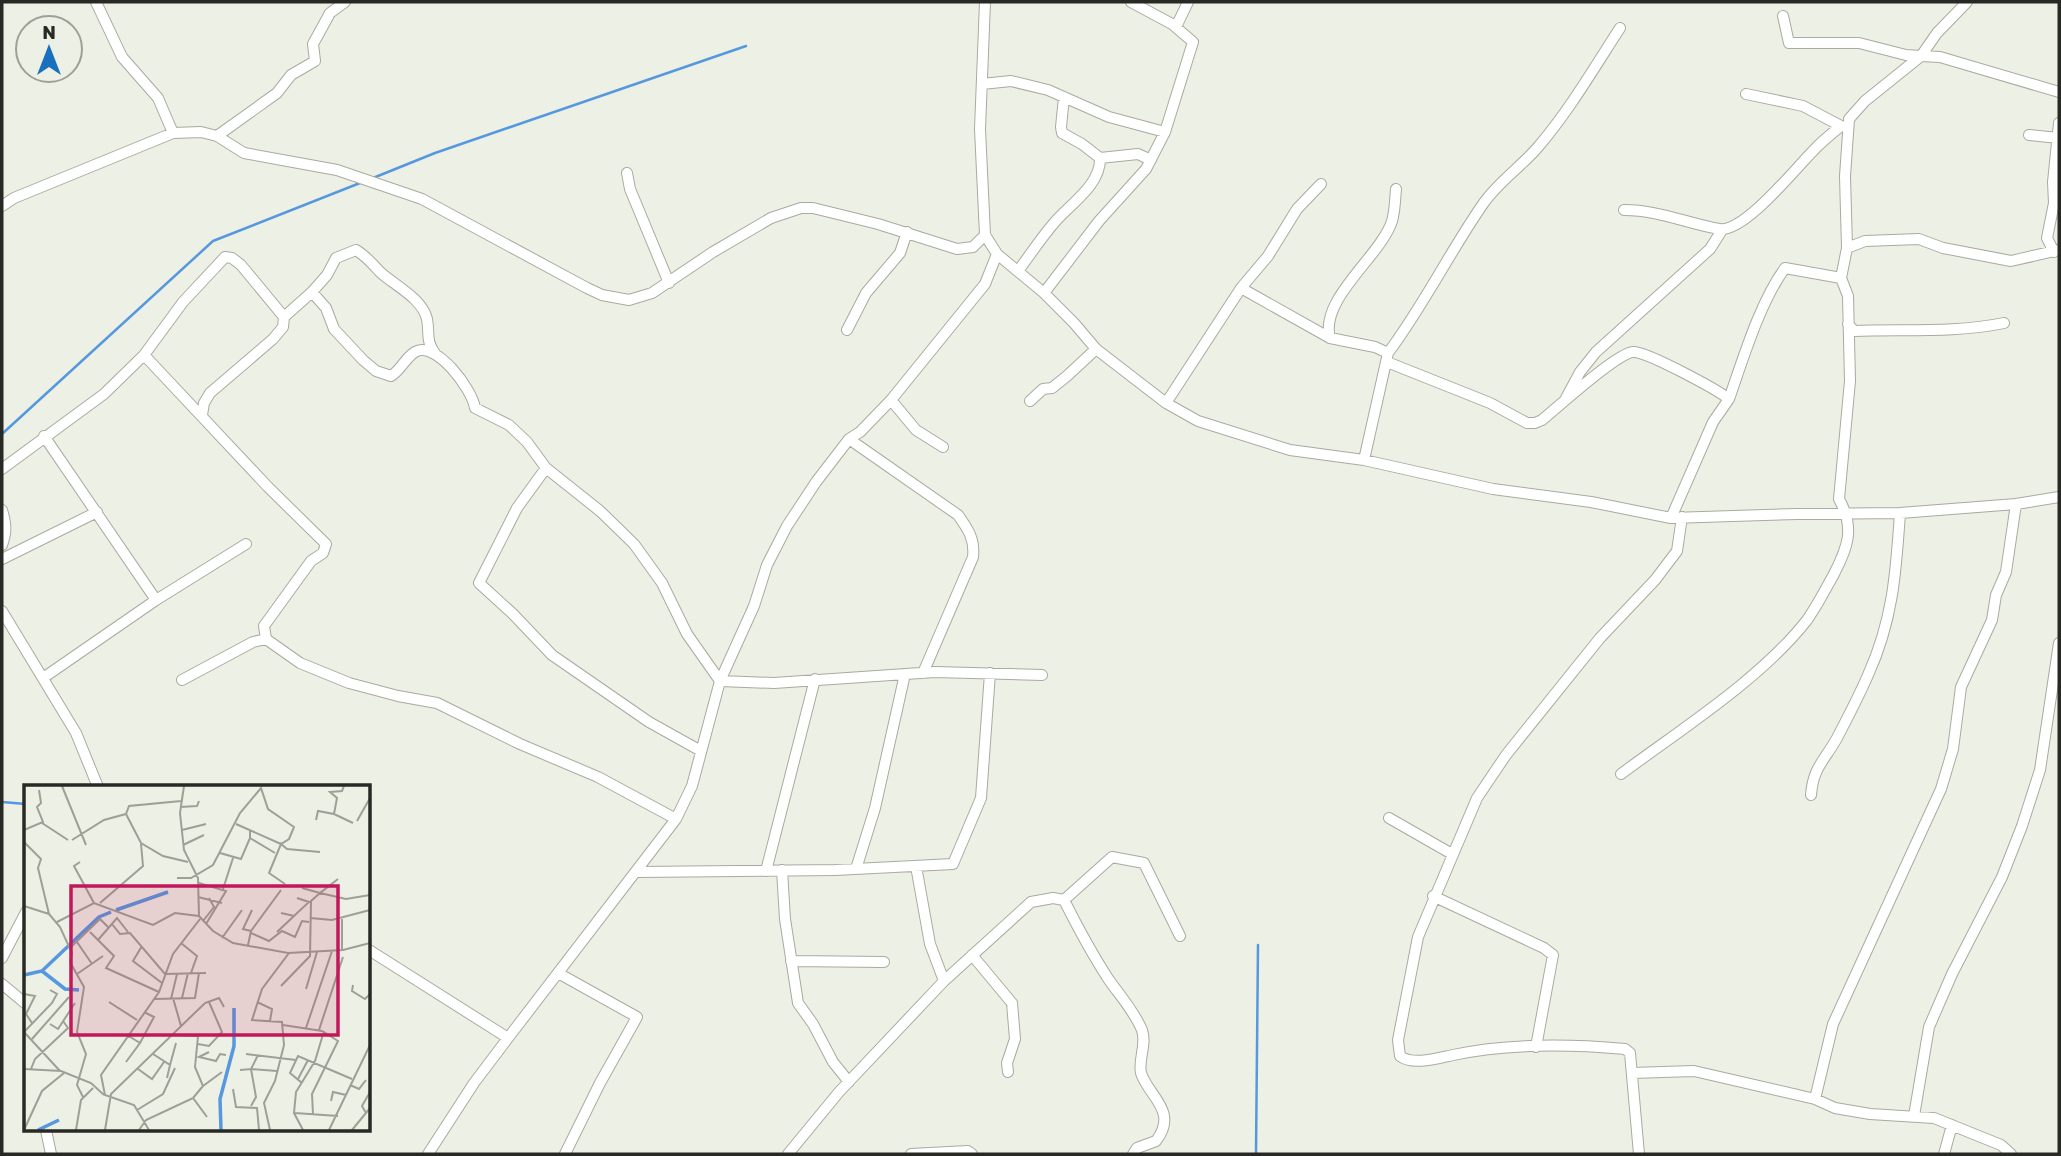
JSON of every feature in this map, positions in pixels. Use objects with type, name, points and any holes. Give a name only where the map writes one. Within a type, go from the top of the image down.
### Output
[{"type":"street","points":[[96,2],[122,57],[158,98],[173,133]]},
{"type":"street","points":[[217,136],[277,93],[291,75],[316,61],[313,44],[330,13],[345,2]]},
{"type":"street","points":[[985,2],[980,129],[985,235],[997,254],[1044,293],[1096,349],[1166,403],[1198,421],[1290,450],[1364,460],[1493,489],[1591,502],[1676,518],[1900,513],[2016,504],[2059,497]]},
{"type":"street","points":[[1044,293],[1099,221],[1152,160],[1165,132],[1193,42],[1175,27],[1131,2]]},
{"type":"street","points":[[1175,27],[1188,2]]},
{"type":"street","points":[[1564,402],[1580,372],[1596,352],[1710,249],[1722,230],[1739,222],[1770,197],[1865,101],[1921,56],[1937,33],[1967,2]]},
{"type":"street","points":[[1783,16],[1789,43],[1859,43],[1906,55],[1940,57],[2059,92]]},
{"type":"street","points":[[1364,460],[1387,357],[1484,203],[1510,173],[1538,148],[1586,82],[1619,28]]},
{"type":"street","points":[[982,84],[1011,81],[1048,90],[1110,117],[1165,132]]},
{"type":"street","points":[[1746,94],[1803,106],[1845,122]]},
{"type":"street","points":[[1064,97],[1060,127],[1062,133],[1100,158],[1138,154],[1152,160]]},
{"type":"street","points":[[1621,774],[1743,682],[1774,655],[1806,621],[1821,598],[1847,545],[1848,515],[1839,499],[1850,381],[1847,296],[1841,278],[1847,248],[1844,176],[1845,122],[1849,102]]},
{"type":"street","points":[[1847,248],[1865,241],[1919,239],[1943,248],[2011,261],[2057,251],[2047,238],[2054,203],[2053,182],[2059,123]]},
{"type":"street","points":[[2,206],[14,198],[173,133],[201,132],[217,136],[244,153],[337,170],[422,199],[543,266],[602,295],[629,300],[652,293],[713,252],[760,225],[801,208],[813,208],[908,232],[957,249],[973,247],[985,235]]},
{"type":"street","points":[[2029,135],[2058,138]]},
{"type":"street","points":[[1018,271],[1054,222],[1085,192],[1100,166],[1100,158]]},
{"type":"street","points":[[627,173],[630,188],[669,283]]},
{"type":"street","points":[[1166,403],[1241,288],[1268,256],[1297,209],[1321,184]]},
{"type":"street","points":[[1330,338],[1329,318],[1347,286],[1385,236],[1392,221],[1396,188]]},
{"type":"street","points":[[1623,210],[1644,210],[1722,230]]},
{"type":"street","points":[[847,330],[866,293],[900,253],[908,232]]},
{"type":"street","points":[[202,415],[204,403],[210,393],[273,340],[282,327],[284,317],[312,292],[337,258],[356,250],[420,306],[427,317],[428,344],[437,357]]},
{"type":"street","points":[[429,1154],[508,1038],[676,820],[692,786],[720,681],[754,606],[767,565],[787,526],[849,439],[860,432],[891,400],[985,284],[997,254]]},
{"type":"street","points":[[2,469],[104,394],[144,355],[183,302],[225,257],[232,258],[241,265],[284,317]]},
{"type":"street","points":[[1639,1154],[1630,1053],[1625,1049],[1574,1044],[1469,1051],[1412,1061],[1400,1056],[1398,1040],[1418,937],[1476,798],[1506,755],[1600,638],[1655,580],[1677,551],[1676,518],[1713,422],[1729,399],[1776,280],[1785,268],[1841,278]]},
{"type":"street","points":[[1241,288],[1330,338],[1375,347],[1387,357],[1490,403],[1527,423],[1542,420],[1615,361],[1635,352],[1717,390],[1729,399]]},
{"type":"street","points":[[312,292],[326,307],[334,329],[376,371],[391,376],[416,351],[422,350],[451,366],[474,397],[475,408],[509,425],[527,442],[546,468],[600,511],[634,544],[662,583],[687,634],[720,681]]},
{"type":"street","points":[[1848,324],[1854,331],[1887,331],[1937,330],[2004,323]]},
{"type":"street","points":[[1030,401],[1043,389],[1052,388],[1068,376],[1096,349]]},
{"type":"street","points":[[144,355],[268,488],[326,544],[323,553],[311,561],[269,620],[263,632],[265,639],[300,663],[349,683],[437,703],[520,744],[598,777],[676,820]]},
{"type":"street","points":[[891,400],[916,430],[943,447]]},
{"type":"street","points":[[44,436],[156,600]]},
{"type":"street","points":[[849,439],[958,515],[969,531],[974,545],[973,556],[923,673]]},
{"type":"street","points":[[546,468],[512,516],[479,583],[552,655],[649,722],[701,751]]},
{"type":"street","points":[[1815,1099],[1833,1024],[1941,789],[1953,749],[1961,687],[1992,620],[1996,595],[2006,572],[2016,504]]},
{"type":"street","points":[[2,510],[6,534],[2,545]]},
{"type":"street","points":[[2,559],[97,512]]},
{"type":"street","points":[[1811,795],[1812,779],[1836,741],[1869,673],[1889,616],[1896,576],[1900,513]]},
{"type":"street","points":[[43,678],[156,600],[246,544]]},
{"type":"street","points":[[2,611],[76,733],[98,785]]},
{"type":"street","points":[[182,680],[253,642],[265,639]]},
{"type":"street","points":[[1914,1116],[1929,1027],[1952,974],[2002,877],[2040,770],[2059,643]]},
{"type":"street","points":[[720,681],[774,682],[923,673],[1042,675]]},
{"type":"street","points":[[637,872],[766,872],[953,864],[981,798],[990,673]]},
{"type":"street","points":[[856,869],[875,808],[905,674]]},
{"type":"street","points":[[766,872],[815,679]]},
{"type":"street","points":[[1389,818],[1452,854]]},
{"type":"street","points":[[1064,900],[1112,857],[1144,863],[1180,936]]},
{"type":"street","points":[[916,866],[930,944],[944,981]]},
{"type":"street","points":[[782,870],[798,1003],[813,1024],[833,1062],[849,1082]]},
{"type":"street","points":[[1433,896],[1544,948],[1553,955],[1536,1047]]},
{"type":"street","points":[[795,1153],[849,1082],[944,981],[1031,902],[1053,898],[1064,900]]},
{"type":"street","points":[[1064,900],[1085,943],[1111,984],[1129,1005],[1143,1033],[1142,1075],[1161,1106],[1163,1127],[1156,1141],[1137,1148],[1133,1154]]},
{"type":"street","points":[[2,958],[24,916]]},
{"type":"street","points":[[371,951],[508,1038]]},
{"type":"street","points":[[972,955],[1012,1003],[1014,1040],[1007,1063],[1008,1072]]},
{"type":"street","points":[[791,961],[884,962]]},
{"type":"street","points":[[558,973],[637,1017],[565,1154]]},
{"type":"street","points":[[2,984],[24,1002]]},
{"type":"street","points":[[1632,1073],[1694,1071],[1815,1099],[1835,1108],[1870,1114],[1934,1118],[2001,1145],[2011,1154]]},
{"type":"street","points":[[1944,1154],[1952,1125]]},
{"type":"street","points":[[46,1132],[51,1154]]},
{"type":"street","points":[[911,1154],[968,1151],[972,1154]]},
{"type":"waterway","points":[[373,178],[435,153],[746,46]]},
{"type":"waterway","points":[[2,434],[213,241],[360,183]]},
{"type":"waterway","points":[[2,802],[24,804]]},
{"type":"waterway","points":[[1256,1154],[1258,945]]}]
